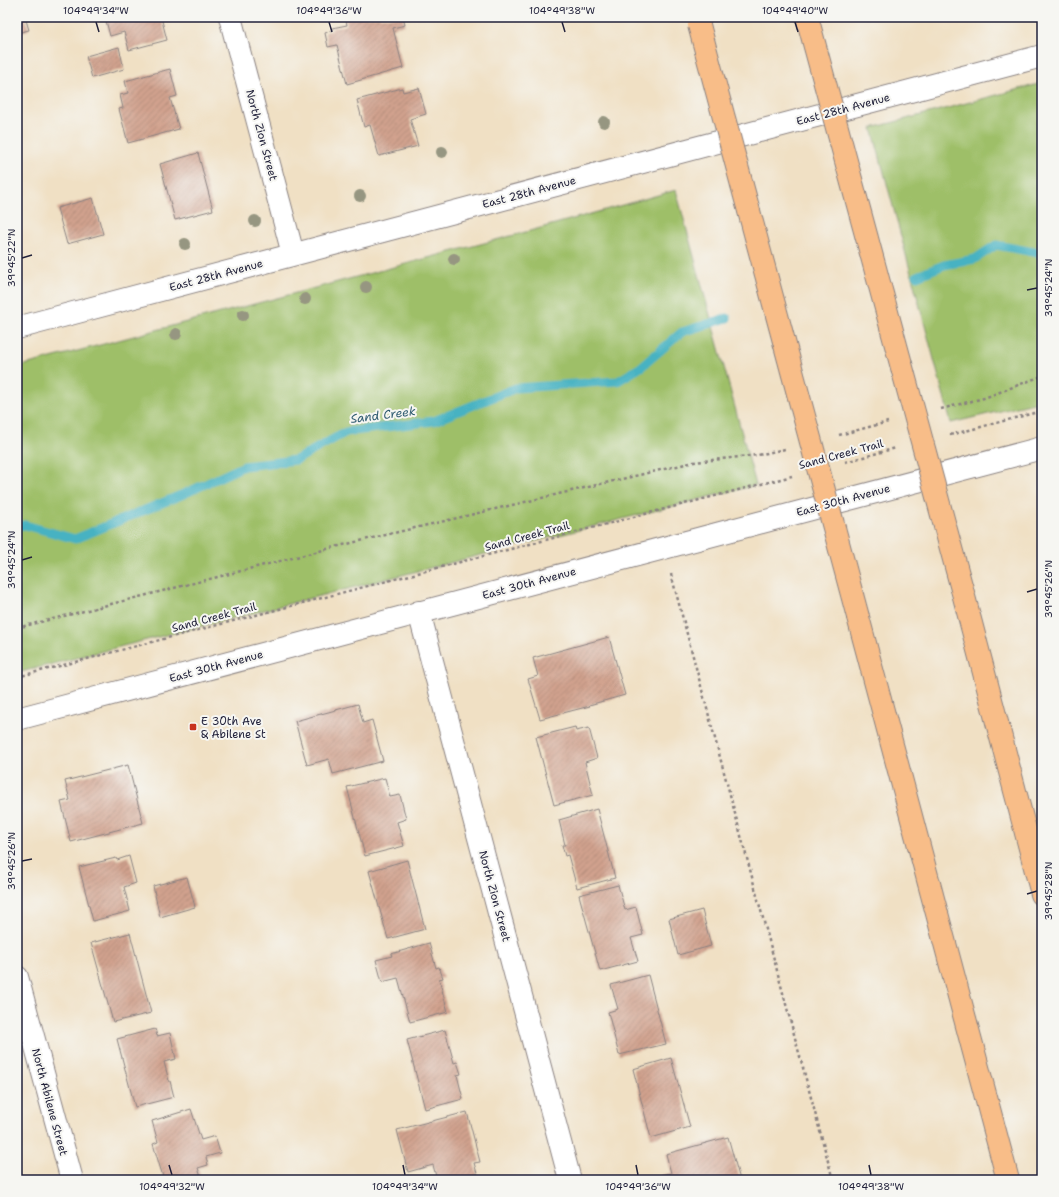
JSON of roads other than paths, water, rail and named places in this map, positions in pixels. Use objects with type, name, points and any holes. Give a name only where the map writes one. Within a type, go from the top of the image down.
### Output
[{"type":"highway","points":[[807,17],[962,589],[1042,894]]},
{"type":"highway","points":[[698,21],[1008,1180]]},
{"type":"street","name":"North Zion Street","points":[[230,17],[293,254]]},
{"type":"street","name":"East 28th Avenue","points":[[17,328],[1042,56]]},
{"type":"street","name":"East 30th Avenue","points":[[17,719],[1042,448]]},
{"type":"street","name":"North Zion Street","points":[[419,612],[570,1180]]},
{"type":"street","name":"North Abilene Street","points":[[17,977],[72,1180]]},
{"type":"waterway","name":"Sand Creek","points":[[917,276],[944,265],[975,259],[996,245],[1039,253],[1042,252]]},
{"type":"waterway","name":"Sand Creek","points":[[17,526],[25,525],[75,539],[186,493],[244,466],[296,460],[346,432],[434,421],[516,388],[618,381],[641,367],[682,332],[727,318]]},
{"type":"place","name":"E 30th Ave & Abilene St","points":[[193,727]]}]
